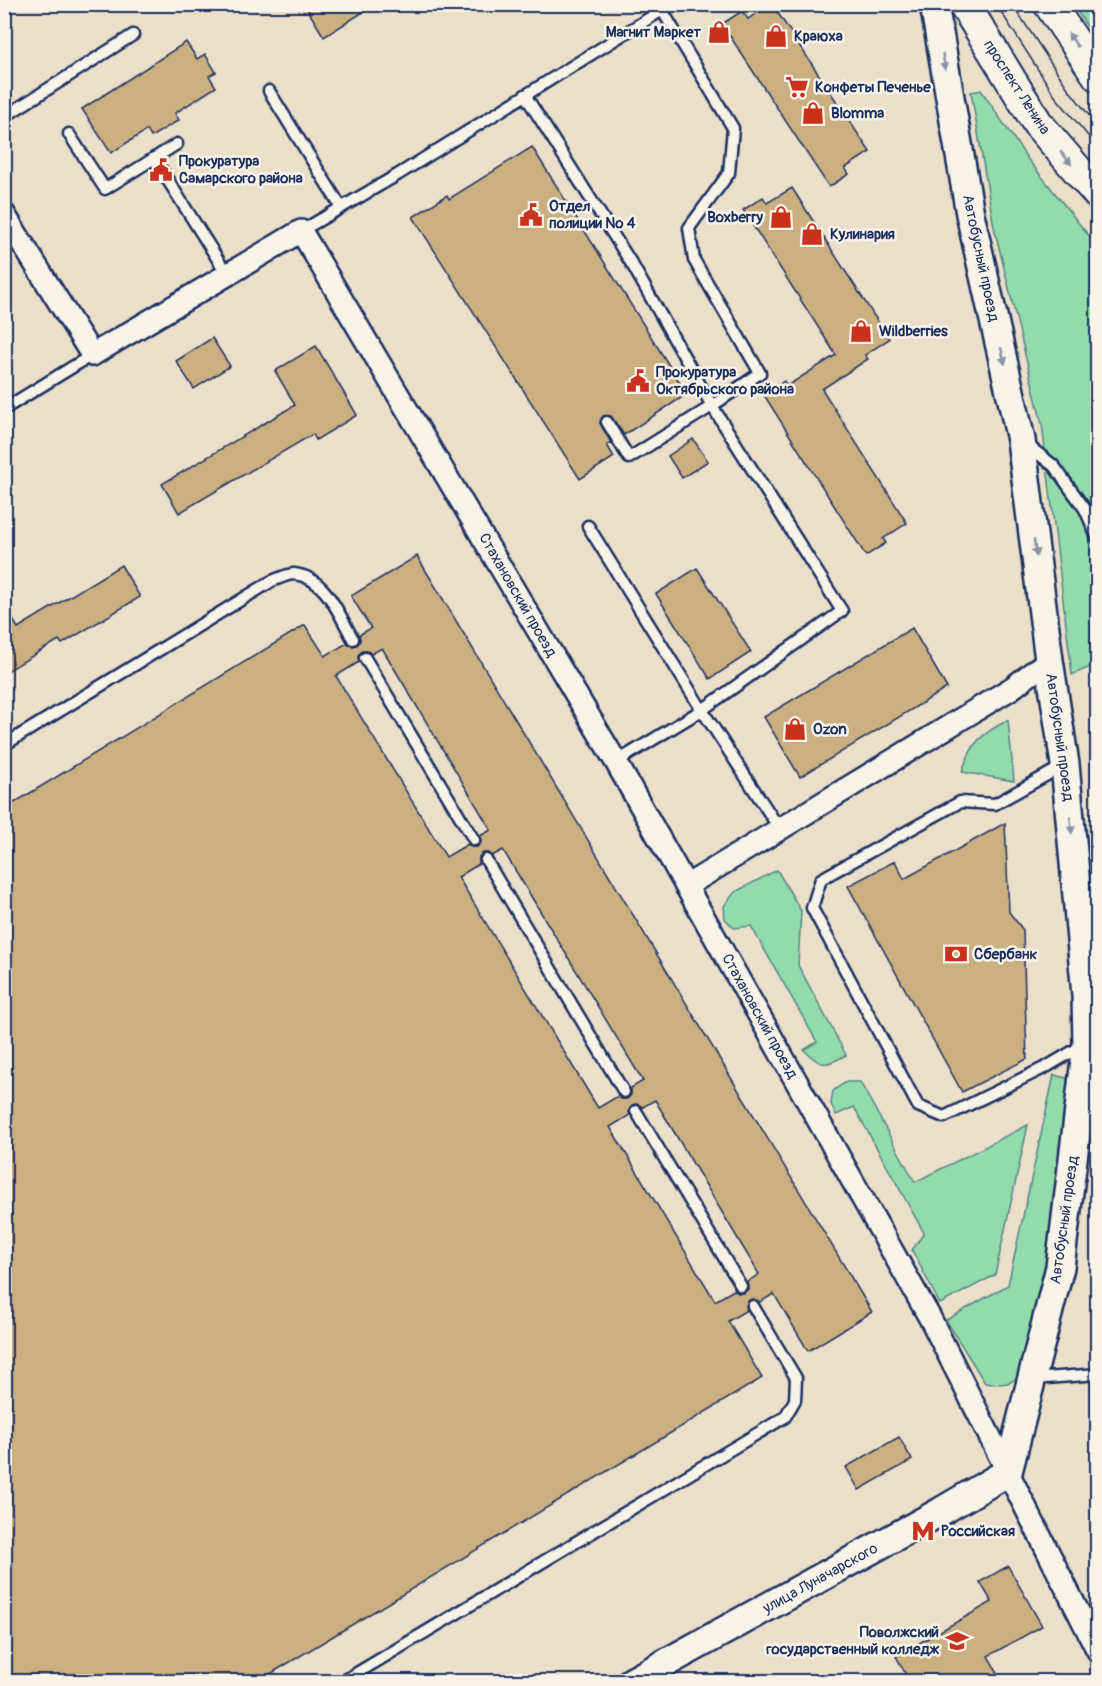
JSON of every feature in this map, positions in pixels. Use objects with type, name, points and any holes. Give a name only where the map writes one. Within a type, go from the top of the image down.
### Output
[{"type":"main road","name":"проспект Ленина","points":[[964,4],[1038,124],[1098,195]]},
{"type":"main road","points":[[1049,4],[1098,76]]},
{"type":"street","name":"Автобусный проезд","points":[[934,4],[970,214],[1022,440],[1049,660],[1065,764],[1086,983],[1087,1043],[1060,1266],[1008,1472]]},
{"type":"street","points":[[4,214],[93,354],[301,231]]},
{"type":"street","name":"Стахановский проезд","points":[[301,231],[616,762],[930,1318],[1008,1472]]},
{"type":"street","points":[[686,886],[1012,688],[1049,660]]},
{"type":"street","points":[[1008,1472],[1098,1650]]},
{"type":"street","name":"улица Луначарского","points":[[631,1682],[940,1512],[1008,1472]]},
{"type":"lane","points":[[301,231],[667,7],[733,128],[729,173],[689,228],[694,260],[760,373],[629,458],[607,423]]},
{"type":"lane","points":[[4,117],[133,35]]},
{"type":"lane","points":[[269,91],[341,207]]},
{"type":"lane","points":[[525,95],[633,266],[712,406],[842,610],[702,710],[616,762]]},
{"type":"lane","points":[[69,134],[105,189],[177,144]]},
{"type":"lane","points":[[154,158],[227,273]]},
{"type":"lane","points":[[4,409],[93,354]]},
{"type":"lane","points":[[1022,440],[1054,466],[1085,509],[1098,538]]},
{"type":"lane","points":[[1085,509],[1098,516]]},
{"type":"lane","points":[[588,526],[702,710],[779,828]]},
{"type":"lane","points":[[4,745],[272,581],[292,574],[312,578],[324,590],[353,639]]},
{"type":"lane","points":[[365,658],[474,840]]},
{"type":"lane","points":[[1065,764],[995,804],[960,802],[821,879],[812,908],[918,1106],[944,1117],[1087,1043]]},
{"type":"lane","points":[[486,860],[624,1092]]},
{"type":"lane","points":[[636,1111],[741,1286]]},
{"type":"lane","points":[[342,1682],[785,1417],[795,1400],[796,1378],[753,1306]]},
{"type":"lane","points":[[1033,1379],[1098,1374]]},
{"type":"green space","points":[[1073,5],[1097,5],[1097,42]]},
{"type":"green space","points":[[981,90],[1027,158],[1097,246],[1097,664],[1072,675],[1042,424],[994,227],[971,92]]},
{"type":"green space","points":[[1008,720],[1014,781],[962,772],[969,753],[978,740]]},
{"type":"green space","points":[[777,870],[801,911],[798,965],[846,1055],[833,1062],[819,1062],[804,1050],[817,1042],[751,926],[734,928],[725,919],[724,906],[735,892]]},
{"type":"green space","points":[[1054,1075],[1070,1079],[1080,1092],[1029,1362],[1012,1382],[985,1383],[946,1320],[1008,1285]]},
{"type":"green space","points":[[846,1082],[860,1082],[915,1182],[1028,1125],[995,1275],[940,1304],[912,1250],[924,1233],[854,1107],[836,1115],[831,1104],[833,1091]]},
{"type":"building","points":[[304,4],[376,4],[324,37]]},
{"type":"building","points":[[770,4],[870,152],[845,168],[849,174],[829,187],[722,24],[742,11],[748,19]]},
{"type":"building","points":[[186,42],[197,59],[205,54],[216,72],[209,76],[216,87],[175,113],[179,120],[151,137],[147,130],[111,153],[82,109]]},
{"type":"building","points":[[532,147],[687,394],[624,435],[611,416],[603,416],[600,423],[611,443],[607,445],[614,457],[580,479],[413,217],[447,195],[449,199]]},
{"type":"building","points":[[792,188],[889,339],[865,355],[868,359],[822,389],[907,523],[883,539],[886,543],[866,556],[764,395],[784,381],[787,386],[836,355],[743,210],[763,197],[767,203]]},
{"type":"building","points":[[212,338],[230,366],[194,389],[176,361]]},
{"type":"building","points":[[316,346],[357,415],[316,440],[313,434],[179,513],[162,484],[295,405],[275,371]]},
{"type":"building","points":[[693,439],[708,461],[682,478],[668,456]]},
{"type":"building","points":[[417,556],[872,1312],[808,1351],[774,1294],[760,1302],[749,1300],[747,1310],[728,1321],[762,1378],[257,1682],[4,1682],[4,809],[305,625],[325,656],[347,643],[352,646],[357,645],[360,640],[359,635],[371,628],[351,596]],"holes":[[[382,648],[491,830],[480,836],[481,843],[477,847],[471,847],[468,844],[446,857],[336,676],[359,662],[358,655],[362,651],[368,651],[371,654]],[[503,850],[643,1081],[631,1088],[631,1095],[627,1099],[621,1099],[618,1096],[598,1108],[458,877],[479,864],[479,857],[483,853],[489,853],[492,856]],[[655,1100],[759,1274],[747,1282],[748,1289],[744,1293],[734,1290],[715,1301],[610,1127],[630,1115],[632,1105],[643,1107]]]},
{"type":"building","points":[[121,565],[140,597],[62,644],[59,640],[4,673],[4,605],[18,628]]},
{"type":"building","points":[[697,568],[751,652],[710,679],[656,594]]},
{"type":"building","points":[[912,628],[947,688],[800,777],[764,717]]},
{"type":"building","points":[[1005,823],[1009,912],[1023,930],[1027,1059],[962,1092],[848,886],[895,861],[904,879]]},
{"type":"building","points":[[899,1437],[912,1460],[859,1490],[846,1467]]},
{"type":"building","name":"Поволжский государственный колледж","points":[[1008,1566],[1042,1626],[988,1656],[1003,1682],[910,1682],[896,1656],[992,1602],[980,1582]]},
{"type":"tram line","points":[[996,4],[1055,96],[1098,148]]},
{"type":"tram line","points":[[1012,4],[1067,87],[1098,127]]},
{"type":"place","name":"Магнит Маркет","points":[[719,32]]},
{"type":"place","name":"Краюха","points":[[776,36]]},
{"type":"place","name":"Конфеты Печенье","points":[[797,87]]},
{"type":"place","name":"Blomma","points":[[813,113]]},
{"type":"place","name":"Прокуратура Самарского района","points":[[161,170]]},
{"type":"place","name":"Отдел полиции № 4","points":[[531,215]]},
{"type":"place","name":"Boxberry","points":[[781,217]]},
{"type":"place","name":"Кулинария","points":[[812,234]]},
{"type":"place","name":"Wildberries","points":[[861,331]]},
{"type":"place","name":"Прокуратура Октябрьского района","points":[[638,381]]},
{"type":"place","name":"Ozon","points":[[795,729]]},
{"type":"place","name":"Сбербанк","points":[[956,954]]},
{"type":"place","name":"Российская","points":[[923,1531]]},
{"type":"place","name":"Поволжский государственный колледж","points":[[957,1641]]}]
